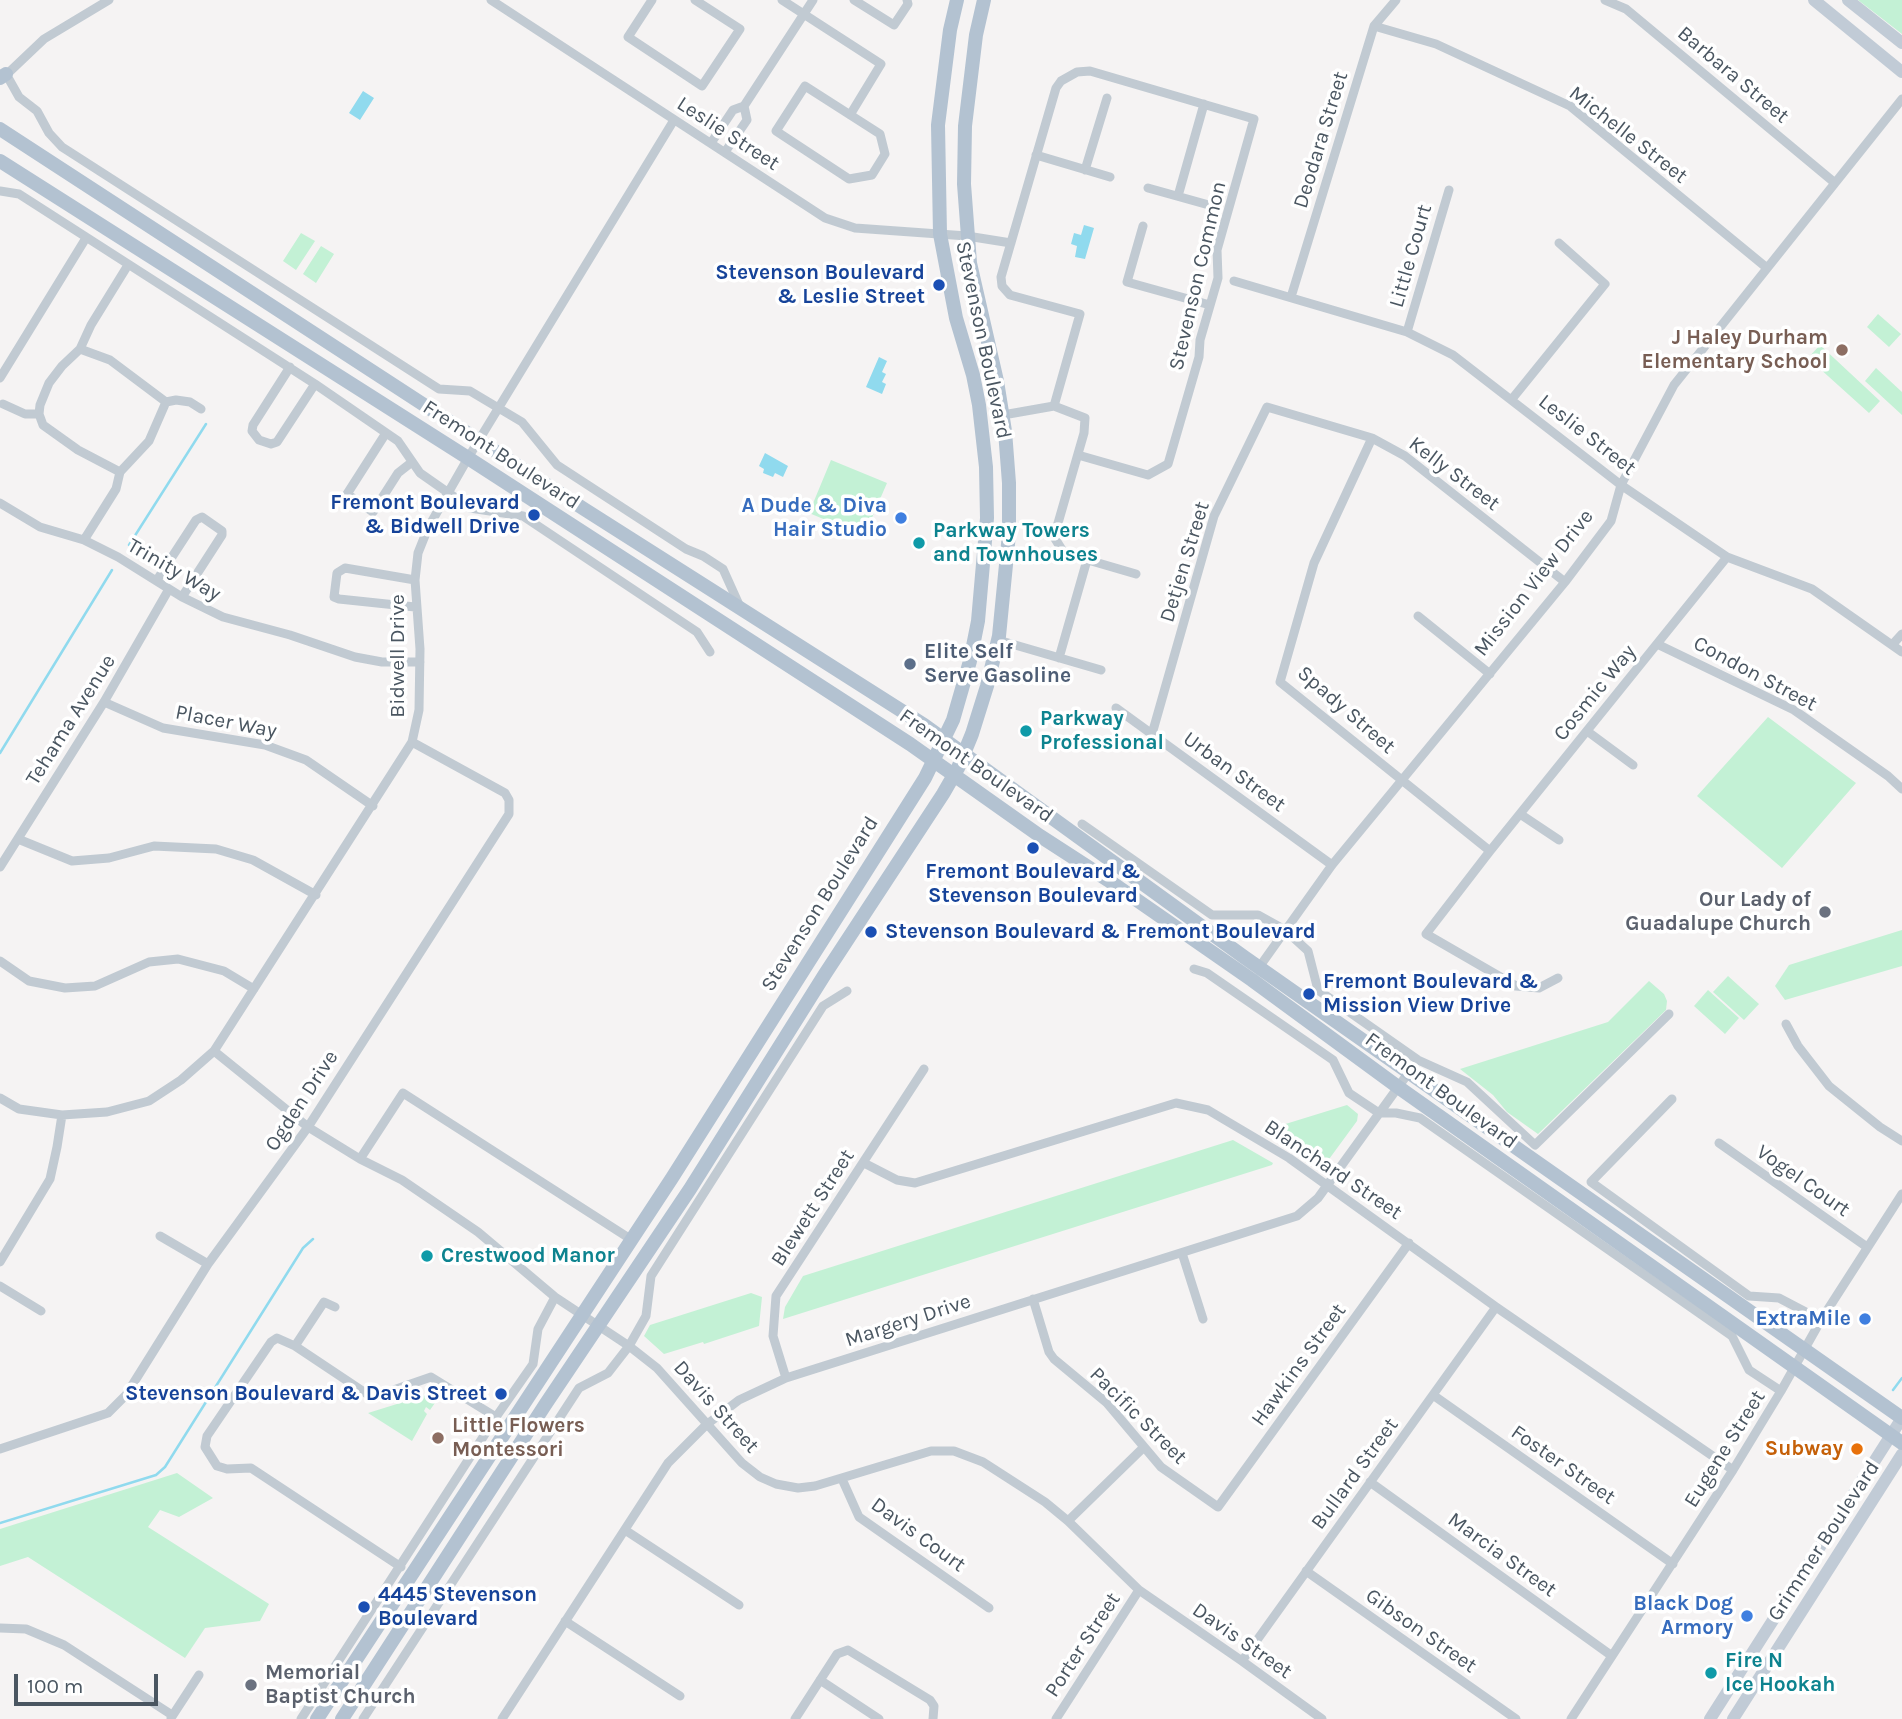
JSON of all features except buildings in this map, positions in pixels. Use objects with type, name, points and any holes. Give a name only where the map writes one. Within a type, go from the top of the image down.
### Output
[{"type":"main road","name":"Stevenson Boulevard","points":[[317,1719],[632,1240],[934,761],[944,739],[963,686],[978,621],[985,560],[987,498],[979,405],[956,318],[940,234],[938,125],[950,30],[957,0]]},
{"type":"main road","name":"Stevenson Boulevard","points":[[342,1719],[598,1325],[690,1189],[954,775],[982,706],[998,640],[1009,534],[1009,483],[1003,415],[973,281],[967,236],[965,126],[976,35],[984,0]]},
{"type":"main road","points":[[1814,0],[1902,72]]},
{"type":"main road","points":[[1848,0],[1902,43]]},
{"type":"main road","name":"Fremont Boulevard","points":[[0,129],[944,739],[1174,907],[1902,1418]]},
{"type":"main road","name":"Fremont Boulevard","points":[[0,162],[468,458],[934,761],[1252,980],[1398,1087],[1896,1438]]},
{"type":"main road","name":"Mission View Drive","points":[[1252,980],[1260,967]]},
{"type":"main road","name":"Grimmer Boulevard","points":[[1713,1718],[1896,1438],[1902,1418]]},
{"type":"main road","name":"Grimmer Boulevard","points":[[1733,1719],[1902,1454]]},
{"type":"street","points":[[2,78],[44,39],[109,0]]},
{"type":"street","name":"Leslie Street","points":[[491,0],[839,225],[967,236]]},
{"type":"street","points":[[652,0],[628,37],[702,86],[740,29],[700,1]]},
{"type":"street","points":[[782,0],[881,64],[849,114]]},
{"type":"street","points":[[711,143],[733,110],[744,106],[813,0]]},
{"type":"street","points":[[855,0],[894,25],[908,4],[907,0]]},
{"type":"street","name":"Deodara Street","points":[[1291,298],[1374,26],[1396,0]]},
{"type":"street","name":"Barbara Street","points":[[1605,0],[1626,9],[1835,183]]},
{"type":"street","name":"Michelle Street","points":[[1374,26],[1436,44],[1570,106],[1766,268]]},
{"type":"street","name":"Stevenson Common","points":[[1054,406],[1080,314],[1010,295],[1002,286],[1001,278],[1056,88],[1061,81],[1077,72],[1090,71],[1255,119],[1217,250],[1218,278],[1200,340],[1199,357],[1168,464],[1148,475],[1077,455]]},
{"type":"street","name":"Fremont Boulevard","points":[[2,78],[19,97],[37,111],[62,147],[439,389],[470,391],[522,422],[557,465],[723,569],[742,610]]},
{"type":"street","points":[[805,86],[849,114],[880,135],[885,154],[872,175],[849,179],[776,131],[805,86]]},
{"type":"street","points":[[1086,170],[1107,98]]},
{"type":"street","name":"Mission View Drive","points":[[1260,967],[1332,865],[1403,782],[1611,521],[1620,485],[1674,385],[1902,99]]},
{"type":"street","points":[[1178,196],[1204,104]]},
{"type":"street","points":[[725,152],[747,120],[744,106]]},
{"type":"street","name":"Bidwell Drive","points":[[0,1098],[19,1109],[62,1115],[107,1112],[149,1101],[181,1080],[214,1051],[412,742],[419,710],[420,662],[415,580],[418,553],[428,528],[674,120]]},
{"type":"street","points":[[1036,155],[1110,177]]},
{"type":"street","points":[[1149,188],[1216,207]]},
{"type":"street","name":"Little Court","points":[[1407,332],[1448,190]]},
{"type":"street","name":"Fremont Boulevard","points":[[0,191],[19,194],[290,367],[398,441],[420,473],[470,508],[523,516],[697,632],[710,652]]},
{"type":"street","points":[[1143,226],[1127,282],[1210,305]]},
{"type":"street","points":[[967,236],[1011,243]]},
{"type":"street","points":[[0,378],[86,238]]},
{"type":"street","points":[[1512,399],[1605,284],[1559,243]]},
{"type":"street","points":[[120,472],[78,450],[43,425],[39,414],[49,383],[80,349],[91,325],[128,265]]},
{"type":"street","name":"Leslie Street","points":[[1234,281],[1407,332],[1453,355],[1620,485],[1727,557],[1812,589],[1902,652]]},
{"type":"street","points":[[80,349],[110,360],[166,402],[190,402],[201,409]]},
{"type":"street","points":[[290,367],[253,425],[252,431],[259,440],[271,444],[277,442],[315,384]]},
{"type":"street","points":[[84,540],[116,489],[120,472],[149,441],[166,402]]},
{"type":"street","points":[[3,404],[25,414],[39,414]]},
{"type":"street","points":[[1003,415],[1054,406],[1085,418],[1084,433],[1054,537],[1064,553],[1136,574]]},
{"type":"street","name":"Kelly Street","points":[[1267,407],[1372,438],[1405,456],[1565,582]]},
{"type":"street","name":"Detjen Street","points":[[1152,734],[1214,516],[1267,407]]},
{"type":"street","points":[[386,433],[347,494],[373,512],[398,473],[412,463]]},
{"type":"street","name":"Spady Street","points":[[1372,438],[1314,563],[1280,682],[1490,850]]},
{"type":"street","name":"Trinity Way","points":[[0,503],[40,527],[84,540],[157,580],[182,597],[223,617],[290,635],[355,657],[382,662],[420,662]]},
{"type":"street","points":[[157,580],[196,520],[202,517],[222,531],[222,535],[182,597]]},
{"type":"street","name":"Cosmic Way","points":[[1558,978],[1539,989],[1516,986],[1426,934],[1490,850],[1727,557]]},
{"type":"street","points":[[1059,658],[1087,560]]},
{"type":"street","points":[[415,580],[345,568],[337,573],[334,597],[339,600],[415,607]]},
{"type":"street","name":"Tehama Avenue","points":[[0,867],[104,702],[169,589]]},
{"type":"street","points":[[1418,616],[1490,674]]},
{"type":"street","points":[[1892,645],[1902,634]]},
{"type":"street","points":[[998,640],[1101,670]]},
{"type":"street","name":"Condon Street","points":[[1657,644],[1794,710],[1888,776],[1902,789]]},
{"type":"street","name":"Placer Way","points":[[104,702],[163,728],[265,744],[306,760],[373,806]]},
{"type":"street","name":"Urban Street","points":[[1115,708],[1332,865]]},
{"type":"street","points":[[1587,731],[1633,765]]},
{"type":"street","name":"Ogden Drive","points":[[0,1449],[108,1413],[126,1395],[208,1264],[308,1127],[509,814],[509,800],[505,793],[412,742]]},
{"type":"street","points":[[1520,814],[1559,840]]},
{"type":"street","name":"Fremont Boulevard","points":[[1082,824],[1212,915],[1258,915],[1284,930],[1308,951],[1318,990],[1418,1060],[1466,1082],[1535,1145],[1669,1014]]},
{"type":"street","points":[[18,839],[72,861],[108,858],[155,846],[216,849],[253,860],[316,895]]},
{"type":"street","points":[[0,961],[29,981],[65,989],[95,986],[149,962],[178,959],[224,971],[254,989]]},
{"type":"street","name":"Fremont Boulevard","points":[[1194,969],[1207,973],[1333,1060],[1349,1093],[1379,1113],[1420,1118],[1732,1336],[1749,1370],[1781,1391]]},
{"type":"street","points":[[363,1719],[579,1388],[608,1373],[629,1346],[646,1316],[651,1276],[823,1006],[847,990]]},
{"type":"street","points":[[1786,1024],[1798,1046],[1829,1086],[1902,1142]]},
{"type":"street","name":"Davis Street","points":[[214,1051],[308,1127],[401,1180],[478,1232],[555,1297],[629,1346],[657,1368],[706,1425],[742,1463],[760,1477],[776,1484],[798,1488],[815,1486],[932,1451],[954,1451],[983,1462],[1045,1502],[1139,1590],[1319,1718]]},
{"type":"street","name":"Blewett Street","points":[[786,1378],[773,1336],[776,1296],[924,1069]]},
{"type":"street","name":"Margery Drive","points":[[507,1717],[565,1621],[668,1463],[706,1425],[739,1400],[786,1378],[1297,1216],[1307,1209],[1327,1185],[1409,1072]]},
{"type":"street","points":[[360,1159],[403,1093],[632,1240]]},
{"type":"street","points":[[1672,1099],[1591,1182],[1749,1296],[1779,1298],[1821,1320]]},
{"type":"street","name":"Blanchard Street","points":[[864,1163],[897,1181],[915,1183],[1176,1103],[1208,1110],[1289,1158],[1496,1307],[1732,1470]]},
{"type":"street","points":[[0,1262],[50,1179],[62,1115]]},
{"type":"street","name":"Vogel Court","points":[[1719,1143],[1867,1247]]},
{"type":"street","name":"Eugene Street","points":[[1572,1719],[1673,1564],[1781,1391],[1821,1320],[1902,1194]]},
{"type":"street","points":[[160,1236],[208,1264]]},
{"type":"street","name":"Hawkins Street","points":[[1218,1507],[1409,1243]]},
{"type":"street","points":[[1182,1253],[1203,1319]]},
{"type":"street","points":[[0,1286],[41,1311]]},
{"type":"street","points":[[301,1719],[533,1364],[538,1329],[555,1297]]},
{"type":"street","name":"Pacific Street","points":[[1033,1299],[1049,1352],[1054,1359],[1107,1403],[1170,1475],[1218,1507]]},
{"type":"street","points":[[295,1346],[324,1302],[335,1307]]},
{"type":"street","name":"Bullard Street","points":[[1242,1661],[1496,1307]]},
{"type":"street","points":[[401,1567],[251,1468],[227,1469],[217,1466],[205,1447],[207,1436],[271,1342],[277,1338],[295,1346],[367,1394],[379,1395],[431,1377],[496,1418]]},
{"type":"street","name":"Foster Street","points":[[1433,1395],[1673,1564]]},
{"type":"street","points":[[1068,1521],[1144,1447]]},
{"type":"street","name":"Davis Court","points":[[842,1479],[859,1517],[989,1608]]},
{"type":"street","name":"Marcia Street","points":[[1370,1482],[1612,1656]]},
{"type":"street","points":[[625,1530],[739,1605]]},
{"type":"street","name":"Gibson Street","points":[[1306,1571],[1516,1719]]},
{"type":"street","name":"Porter Street","points":[[1056,1719],[1139,1590]]},
{"type":"street","points":[[565,1621],[680,1696]]},
{"type":"street","points":[[0,1628],[26,1629],[64,1645],[171,1717],[199,1675]]},
{"type":"street","points":[[795,1719],[837,1654],[848,1650],[930,1700],[934,1706],[933,1719]]},
{"type":"street","points":[[820,1681],[879,1719]]},
{"type":"green space","points":[[1858,0],[1902,0],[1902,34],[1884,20]]},
{"type":"green space","points":[[301,233],[315,241],[296,270],[283,261]]},
{"type":"green space","points":[[321,246],[334,254],[316,283],[303,274]]},
{"type":"green space","points":[[1878,314],[1901,334],[1889,347],[1867,327]]},
{"type":"green space","points":[[1820,345],[1880,401],[1869,413],[1808,358]]},
{"type":"green space","points":[[1876,368],[1902,392],[1902,415],[1865,381]]},
{"type":"green space","points":[[831,460],[887,483],[864,536],[809,513]]},
{"type":"green space","points":[[1768,717],[1856,783],[1782,868],[1697,796]]},
{"type":"green space","points":[[1902,930],[1902,966],[1785,1000],[1775,986],[1789,965]]},
{"type":"green space","points":[[1728,976],[1759,1004],[1744,1020],[1713,992]]},
{"type":"green space","points":[[1649,981],[1664,994],[1667,1001],[1666,1010],[1538,1134],[1507,1112],[1493,1095],[1460,1069],[1608,1022]]},
{"type":"green space","points":[[1708,990],[1739,1018],[1725,1034],[1694,1006]]},
{"type":"green space","points":[[1347,1105],[1358,1114],[1357,1121],[1324,1166],[1266,1130]]},
{"type":"green space","points":[[1233,1140],[1273,1163],[1272,1165],[783,1319],[785,1307],[803,1276]]},
{"type":"green space","points":[[751,1293],[762,1297],[759,1326],[664,1354],[644,1336],[650,1325]]},
{"type":"green space","points":[[429,1394],[437,1400],[430,1410],[426,1407],[424,1411],[427,1414],[412,1441],[368,1413]]},
{"type":"green space","points":[[177,1473],[213,1498],[179,1517],[160,1510],[148,1527],[269,1604],[260,1621],[205,1628],[185,1658],[28,1557],[0,1566],[0,1529]]},
{"type":"water","points":[[363,91],[374,98],[360,120],[349,113]]},
{"type":"water","points":[[1084,225],[1094,228],[1085,259],[1075,257],[1077,246],[1071,244],[1074,233],[1081,235]]},
{"type":"water","points":[[879,357],[887,361],[882,372],[886,374],[882,382],[886,384],[882,394],[866,387]]},
{"type":"water","points":[[765,453],[788,466],[783,477],[775,473],[773,477],[763,473],[764,469],[759,466]]},
{"type":"waterway","points":[[129,545],[206,424]]},
{"type":"waterway","points":[[0,753],[112,570]]},
{"type":"waterway","points":[[0,1523],[156,1475],[165,1467],[303,1248],[313,1239]]},
{"type":"waterway","points":[[1893,1390],[1902,1378]]},
{"type":"place","name":"Stevenson Boulevard & Leslie Street","points":[[939,285]]},
{"type":"place","name":"J Haley Durham Elementary School","points":[[1842,350]]},
{"type":"place","name":"Fremont Boulevard & Bidwell Drive","points":[[534,515]]},
{"type":"place","name":"A Dude & Diva Hair Studio","points":[[901,518]]},
{"type":"place","name":"Parkway Towers and Townhouses","points":[[919,543]]},
{"type":"place","name":"Elite Self Serve Gasoline","points":[[910,664]]},
{"type":"place","name":"Parkway Professional","points":[[1026,731]]},
{"type":"place","name":"Fremont Boulevard & Stevenson Boulevard","points":[[1033,848]]},
{"type":"place","name":"Our Lady of Guadalupe Church","points":[[1825,912]]},
{"type":"place","name":"Stevenson Boulevard & Fremont Boulevard","points":[[871,932]]},
{"type":"place","name":"Fremont Boulevard & Mission View Drive","points":[[1309,994]]},
{"type":"place","name":"Crestwood Manor","points":[[427,1256]]},
{"type":"place","name":"ExtraMile","points":[[1865,1319]]},
{"type":"place","name":"Stevenson Boulevard & Davis Street","points":[[501,1394]]},
{"type":"place","name":"Little Flowers Montessori","points":[[438,1438]]},
{"type":"place","name":"Subway","points":[[1857,1449]]},
{"type":"place","name":"4445 Stevenson Boulevard","points":[[364,1607]]},
{"type":"place","name":"Black Dog Armory","points":[[1747,1616]]},
{"type":"place","name":"Fire N Ice Hookah","points":[[1711,1673]]},
{"type":"place","name":"Memorial Baptist Church","points":[[251,1685]]}]
